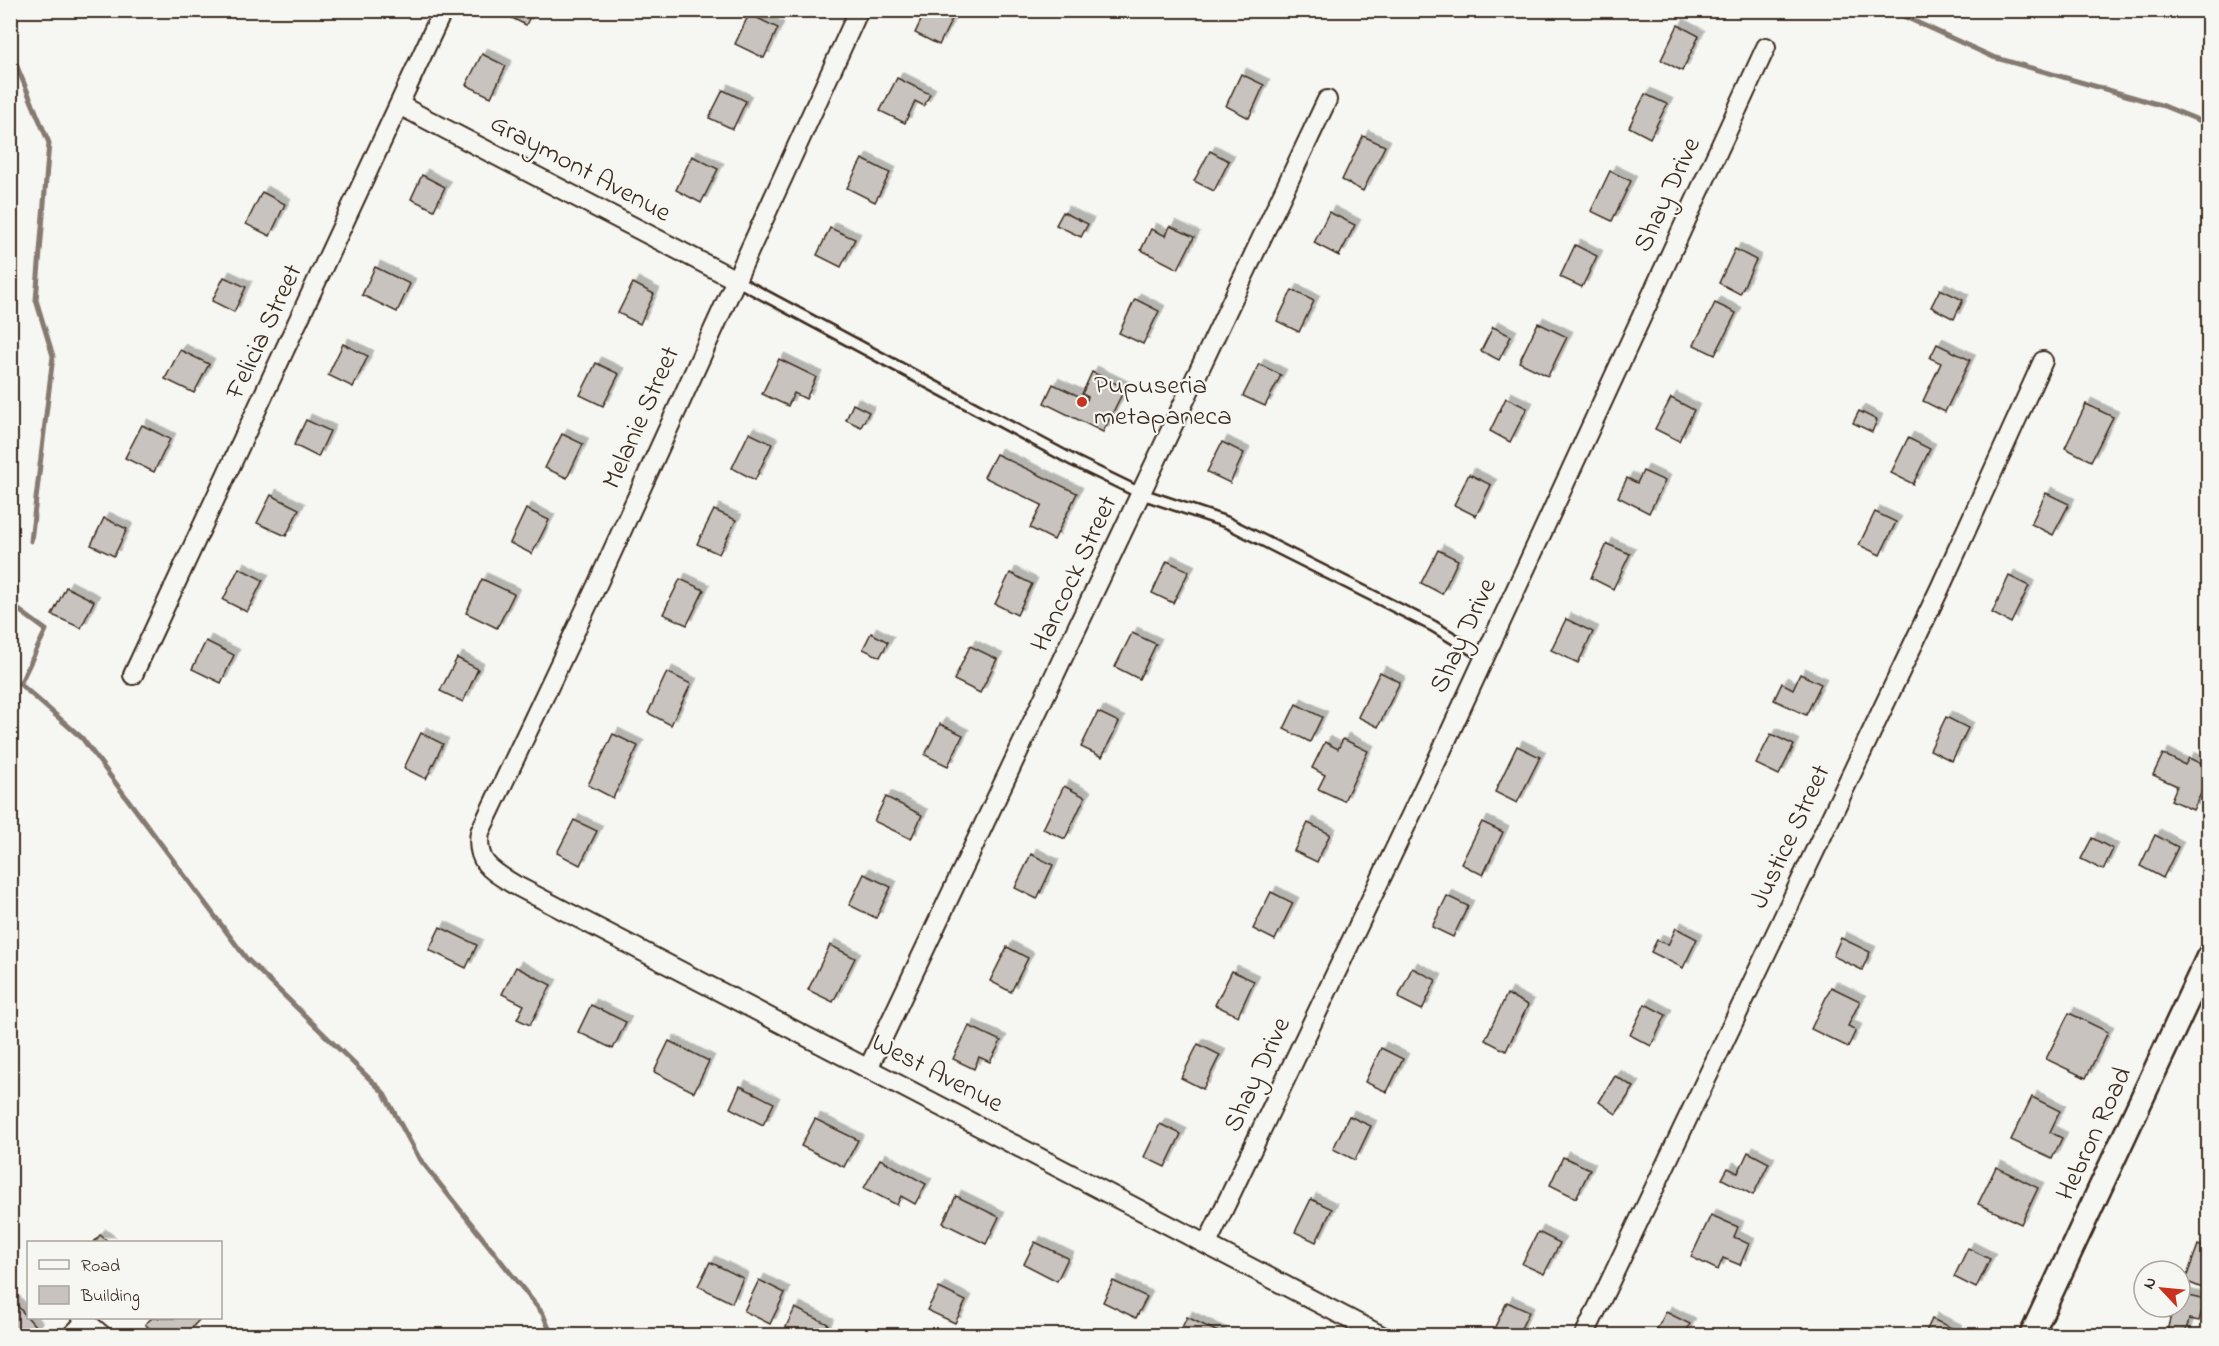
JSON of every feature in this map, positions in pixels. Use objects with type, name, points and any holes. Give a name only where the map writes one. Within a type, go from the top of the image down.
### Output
[{"type":"street","name":"Felicia Street","points":[[133,675],[401,105],[443,10]]},
{"type":"street","name":"Melanie Street","points":[[477,849],[480,832],[597,585],[734,279],[859,10]]},
{"type":"street","name":"Shay Drive","points":[[1207,1244],[1484,657],[1766,47]]},
{"type":"street","name":"Hancock Street","points":[[868,1069],[1327,100]]},
{"type":"street","name":"Graymont Avenue","points":[[401,105],[734,279]]},
{"type":"street","name":"Justice Street","points":[[1584,1335],[1940,588],[2043,361]]},
{"type":"street","name":"West Avenue","points":[[477,849],[485,864],[515,885],[1382,1335]]},
{"type":"street","name":"Hebron Road","points":[[2031,1335],[2208,957]]},
{"type":"street","points":[[71,1335],[84,1319],[103,1335]]},
{"type":"lane","points":[[734,279],[1074,461],[1142,494],[1226,522],[1433,626],[1484,657]]},
{"type":"building","points":[[503,10],[533,10],[526,25],[502,13]]},
{"type":"building","points":[[926,10],[939,10],[953,17],[939,45],[915,33]]},
{"type":"building","points":[[749,14],[778,28],[764,58],[735,44]]},
{"type":"building","points":[[1678,25],[1699,36],[1682,71],[1661,60]]},
{"type":"building","points":[[482,54],[506,66],[491,97],[466,85]]},
{"type":"building","points":[[1241,74],[1264,85],[1249,118],[1226,106]]},
{"type":"building","points":[[897,78],[930,94],[924,106],[915,101],[905,123],[880,111]]},
{"type":"building","points":[[723,90],[746,101],[733,129],[709,118]]},
{"type":"building","points":[[1645,94],[1667,104],[1650,138],[1629,127]]},
{"type":"building","points":[[1363,136],[1385,146],[1363,191],[1342,180]]},
{"type":"building","points":[[1210,151],[1229,161],[1214,191],[1194,181]]},
{"type":"building","points":[[692,156],[718,169],[701,203],[676,190]]},
{"type":"building","points":[[862,159],[890,173],[875,202],[847,188]]},
{"type":"building","points":[[1610,171],[1631,181],[1612,221],[1591,211]]},
{"type":"building","points":[[422,175],[445,187],[434,210],[411,199]]},
{"type":"building","points":[[262,192],[285,204],[270,236],[246,224]]},
{"type":"building","points":[[1063,212],[1088,224],[1081,237],[1056,225]]},
{"type":"building","points":[[1329,212],[1355,225],[1339,256],[1314,243]]},
{"type":"building","points":[[1170,226],[1194,237],[1178,269],[1141,250],[1151,229],[1166,236]]},
{"type":"building","points":[[830,228],[855,239],[841,267],[817,255]]},
{"type":"building","points":[[1575,245],[1597,256],[1582,287],[1560,277]]},
{"type":"building","points":[[1735,249],[1756,260],[1740,294],[1719,283]]},
{"type":"building","points":[[375,267],[410,284],[397,312],[362,295]]},
{"type":"building","points":[[224,277],[246,287],[234,312],[212,301]]},
{"type":"building","points":[[633,283],[654,294],[640,324],[618,313]]},
{"type":"building","points":[[1940,289],[1963,300],[1954,319],[1931,307]]},
{"type":"building","points":[[1292,290],[1314,301],[1299,332],[1277,321]]},
{"type":"building","points":[[1135,299],[1159,311],[1143,344],[1119,333]]},
{"type":"building","points":[[1715,303],[1736,313],[1715,355],[1694,345]]},
{"type":"building","points":[[1538,323],[1567,337],[1548,376],[1519,362]]},
{"type":"building","points":[[1493,327],[1511,336],[1499,360],[1481,351]]},
{"type":"building","points":[[343,344],[368,356],[353,387],[328,375]]},
{"type":"building","points":[[1937,344],[1970,360],[1945,412],[1923,401],[1941,363],[1930,358]]},
{"type":"building","points":[[180,350],[209,364],[194,393],[165,379]]},
{"type":"building","points":[[779,359],[816,377],[806,399],[794,393],[788,406],[762,394]]},
{"type":"building","points":[[596,363],[619,374],[603,406],[580,395]]},
{"type":"building","points":[[1259,364],[1281,375],[1265,406],[1243,396]]},
{"type":"building","name":"Pupuseria metapaneca","points":[[1092,372],[1125,388],[1103,432],[1044,403],[1053,384],[1087,400],[1088,397],[1082,394]]},
{"type":"building","points":[[1506,398],[1527,408],[1510,442],[1490,431]]},
{"type":"building","points":[[1671,398],[1694,410],[1679,441],[1655,429]]},
{"type":"building","points":[[853,404],[869,412],[861,427],[846,420]]},
{"type":"building","points":[[2086,404],[2113,417],[2091,461],[2065,448]]},
{"type":"building","points":[[1859,411],[1877,420],[1872,432],[1853,423]]},
{"type":"building","points":[[306,420],[330,431],[318,457],[294,445]]},
{"type":"building","points":[[142,425],[170,439],[154,472],[125,458]]},
{"type":"building","points":[[749,433],[772,444],[755,480],[732,468]]},
{"type":"building","points":[[562,434],[583,444],[567,478],[545,468]]},
{"type":"building","points":[[1908,438],[1930,449],[1913,484],[1891,473]]},
{"type":"building","points":[[1222,442],[1244,453],[1230,483],[1207,472]]},
{"type":"building","points":[[996,454],[1077,493],[1054,540],[1030,528],[1042,505],[984,477]]},
{"type":"building","points":[[1643,471],[1665,481],[1649,513],[1618,497],[1627,478],[1637,483]]},
{"type":"building","points":[[1469,474],[1491,485],[1476,516],[1454,505]]},
{"type":"building","points":[[2046,493],[2069,504],[2053,535],[2031,524]]},
{"type":"building","points":[[271,495],[299,509],[286,536],[257,523]]},
{"type":"building","points":[[526,509],[549,520],[532,554],[510,543]]},
{"type":"building","points":[[714,510],[736,520],[719,554],[697,544]]},
{"type":"building","points":[[1875,512],[1896,522],[1880,555],[1859,545]]},
{"type":"building","points":[[104,518],[127,529],[114,556],[91,545]]},
{"type":"building","points":[[1607,544],[1630,554],[1613,589],[1591,578]]},
{"type":"building","points":[[1438,550],[1458,560],[1442,594],[1421,583]]},
{"type":"building","points":[[1167,561],[1189,571],[1173,603],[1152,593]]},
{"type":"building","points":[[239,568],[263,580],[247,612],[223,600]]},
{"type":"building","points":[[1010,573],[1032,584],[1017,615],[995,604]]},
{"type":"building","points":[[2009,576],[2029,586],[2011,623],[1992,613]]},
{"type":"building","points":[[482,579],[514,594],[497,628],[466,613]]},
{"type":"building","points":[[680,579],[704,590],[687,625],[663,614]]},
{"type":"building","points":[[66,587],[94,601],[81,628],[52,615]]},
{"type":"building","points":[[1566,619],[1593,632],[1578,663],[1551,650]]},
{"type":"building","points":[[871,633],[888,642],[880,657],[863,649]]},
{"type":"building","points":[[1132,633],[1156,644],[1139,679],[1115,667]]},
{"type":"building","points":[[206,641],[234,655],[221,683],[192,669]]},
{"type":"building","points":[[970,646],[997,659],[980,693],[954,680]]},
{"type":"building","points":[[457,658],[478,669],[463,702],[440,691]]},
{"type":"building","points":[[667,672],[691,684],[671,725],[648,713]]},
{"type":"building","points":[[1380,672],[1400,682],[1378,727],[1358,717]]},
{"type":"building","points":[[1800,674],[1821,684],[1806,715],[1774,700],[1782,683],[1793,689]]},
{"type":"building","points":[[1296,704],[1322,717],[1310,742],[1284,729]]},
{"type":"building","points":[[1098,712],[1119,722],[1102,757],[1081,747]]},
{"type":"building","points":[[1946,717],[1968,728],[1952,761],[1930,750]]},
{"type":"building","points":[[940,724],[963,735],[948,766],[925,755]]},
{"type":"building","points":[[421,733],[443,744],[426,779],[404,768]]},
{"type":"building","points":[[613,734],[638,746],[613,798],[588,785]]},
{"type":"building","points":[[1771,734],[1794,745],[1779,775],[1756,764]]},
{"type":"building","points":[[1343,739],[1368,751],[1344,801],[1318,789],[1325,775],[1312,768],[1325,742],[1338,749]]},
{"type":"building","points":[[1517,746],[1540,757],[1517,803],[1495,792]]},
{"type":"building","points":[[2163,754],[2185,765],[2189,758],[2208,767],[2208,779],[2193,810],[2171,800],[2177,786],[2153,775]]},
{"type":"building","points":[[1064,786],[1085,797],[1065,839],[1043,829]]},
{"type":"building","points":[[886,797],[922,815],[911,839],[874,821]]},
{"type":"building","points":[[574,820],[597,831],[580,865],[557,853]]},
{"type":"building","points":[[1482,822],[1503,832],[1483,875],[1461,864]]},
{"type":"building","points":[[1308,823],[1330,834],[1317,862],[1294,851]]},
{"type":"building","points":[[2155,835],[2178,847],[2163,878],[2140,866]]},
{"type":"building","points":[[2092,838],[2113,849],[2103,870],[2081,859]]},
{"type":"building","points":[[1031,854],[1053,865],[1037,899],[1015,888]]},
{"type":"building","points":[[864,874],[891,887],[876,918],[849,905]]},
{"type":"building","points":[[1271,892],[1293,903],[1275,940],[1253,929]]},
{"type":"building","points":[[1447,896],[1468,906],[1453,937],[1432,927]]},
{"type":"building","points":[[440,927],[477,945],[466,968],[429,950]]},
{"type":"building","points":[[1676,928],[1697,939],[1683,968],[1651,952],[1657,940],[1668,945]]},
{"type":"building","points":[[1841,938],[1870,952],[1862,970],[1833,956]]},
{"type":"building","points":[[830,945],[855,958],[833,1002],[808,990]]},
{"type":"building","points":[[1007,947],[1028,958],[1011,992],[990,981]]},
{"type":"building","points":[[516,967],[551,985],[530,1025],[517,1019],[524,1005],[502,994]]},
{"type":"building","points":[[1412,968],[1436,980],[1422,1010],[1398,998]]},
{"type":"building","points":[[1232,971],[1254,981],[1238,1016],[1215,1005]]},
{"type":"building","points":[[1831,987],[1860,1001],[1848,1026],[1856,1030],[1848,1047],[1811,1029]]},
{"type":"building","points":[[1507,994],[1528,1005],[1506,1051],[1485,1040]]},
{"type":"building","points":[[1645,1004],[1666,1015],[1651,1046],[1630,1035]]},
{"type":"building","points":[[591,1005],[626,1022],[613,1049],[578,1032]]},
{"type":"building","points":[[2069,1013],[2108,1032],[2086,1078],[2046,1059]]},
{"type":"building","points":[[969,1026],[1001,1041],[990,1062],[979,1057],[974,1069],[953,1059]]},
{"type":"building","points":[[669,1041],[709,1061],[694,1092],[654,1072]]},
{"type":"building","points":[[1198,1044],[1220,1055],[1203,1089],[1181,1078]]},
{"type":"building","points":[[1381,1048],[1403,1059],[1387,1092],[1365,1082]]},
{"type":"building","points":[[1615,1076],[1634,1087],[1616,1114],[1599,1102]]},
{"type":"building","points":[[740,1086],[774,1103],[763,1125],[730,1108]]},
{"type":"building","points":[[2032,1097],[2060,1111],[2050,1132],[2062,1138],[2052,1159],[2011,1140]]},
{"type":"building","points":[[1349,1116],[1371,1126],[1355,1160],[1333,1149]]},
{"type":"building","points":[[815,1119],[858,1140],[844,1167],[801,1146]]},
{"type":"building","points":[[1160,1124],[1181,1134],[1165,1167],[1144,1157]]},
{"type":"building","points":[[1748,1152],[1769,1163],[1753,1195],[1722,1179],[1728,1168],[1738,1173]]},
{"type":"building","points":[[1563,1157],[1590,1169],[1576,1198],[1550,1185]]},
{"type":"building","points":[[880,1159],[926,1184],[915,1204],[901,1196],[897,1205],[864,1188]]},
{"type":"building","points":[[1996,1167],[2038,1188],[2021,1224],[1978,1204]]},
{"type":"building","points":[[956,1196],[999,1217],[986,1244],[943,1223]]},
{"type":"building","points":[[1311,1199],[1332,1209],[1316,1242],[1295,1232]]},
{"type":"building","points":[[1711,1215],[1738,1227],[1734,1237],[1749,1244],[1740,1265],[1723,1258],[1718,1270],[1691,1257]]},
{"type":"building","points":[[1538,1232],[1560,1243],[1544,1274],[1522,1264]]},
{"type":"building","points":[[100,1235],[108,1241],[95,1241]]},
{"type":"building","points":[[1035,1242],[1068,1258],[1057,1281],[1024,1264]]},
{"type":"building","points":[[2198,1245],[2208,1249],[2208,1273],[2202,1288],[2192,1284],[2192,1262]]},
{"type":"building","points":[[1968,1248],[1990,1259],[1976,1288],[1954,1277]]},
{"type":"building","points":[[710,1262],[743,1278],[732,1303],[698,1286]]},
{"type":"building","points":[[759,1280],[785,1293],[770,1324],[744,1311]]},
{"type":"building","points":[[1113,1281],[1147,1297],[1136,1318],[1103,1302]]},
{"type":"building","points":[[939,1288],[966,1301],[955,1323],[927,1310]]},
{"type":"building","points":[[2192,1297],[2205,1300],[2199,1321],[2189,1319],[2192,1319]]},
{"type":"building","points":[[14,1302],[37,1328],[28,1336],[10,1336],[10,1305]]},
{"type":"building","points":[[1507,1302],[1529,1312],[1517,1336],[1493,1336],[1491,1335]]},
{"type":"building","points":[[795,1308],[828,1324],[823,1336],[783,1333]]},
{"type":"building","points":[[1666,1312],[1690,1324],[1684,1336],[1654,1335]]},
{"type":"building","points":[[1187,1317],[1220,1333],[1219,1336],[1178,1336]]},
{"type":"building","points":[[151,1319],[199,1320],[184,1336],[157,1336],[145,1324]]},
{"type":"building","points":[[1932,1319],[1956,1330],[1953,1336],[1924,1336]]},
{"type":"building","points":[[2170,1319],[2189,1319],[2185,1335],[2167,1331]]},
{"type":"waterway","points":[[1890,10],[1993,57],[2164,106],[2208,124]]},
{"type":"waterway","points":[[10,50],[49,143],[36,300],[53,356],[31,541]]},
{"type":"waterway","points":[[16,583],[16,608],[46,630],[20,684],[82,738],[246,958],[383,1092],[419,1158],[543,1314],[552,1336]]},
{"type":"place","name":"Pupuseria metapaneca","points":[[1082,402]]}]
